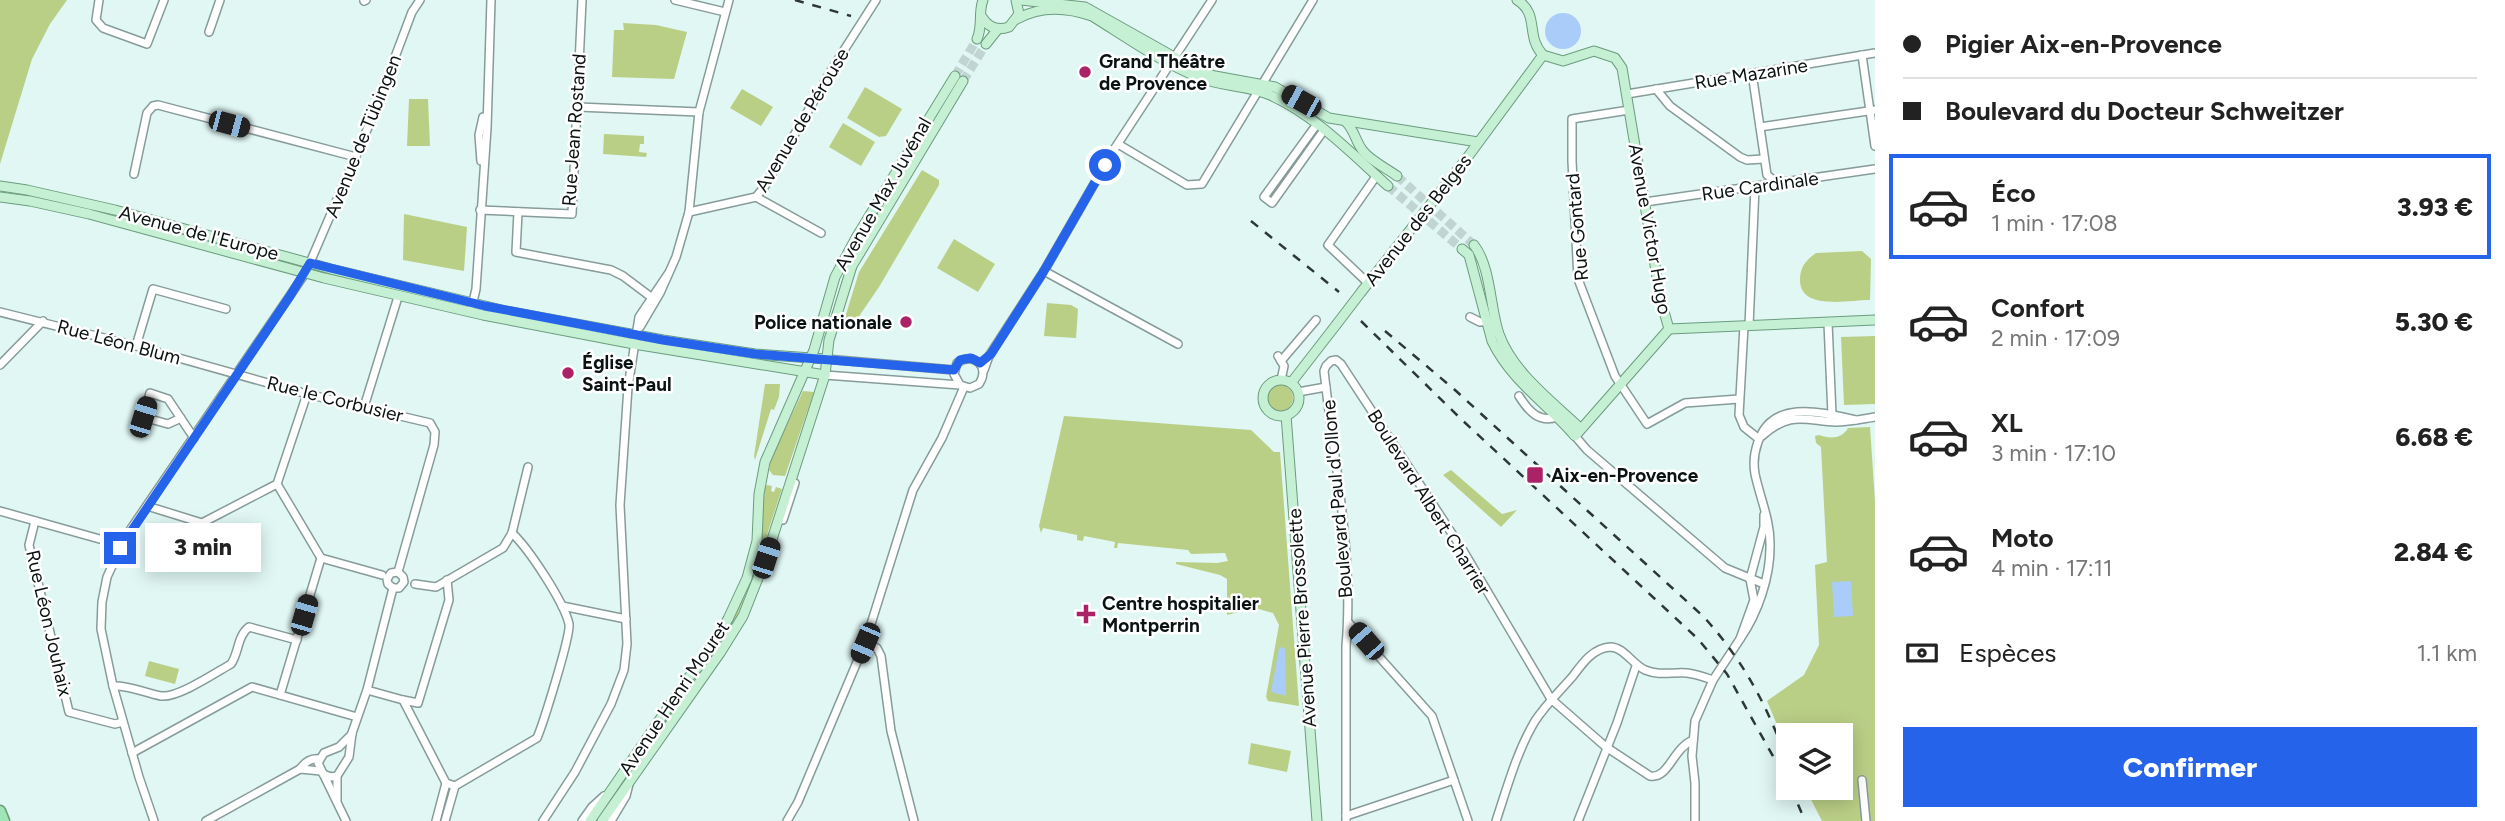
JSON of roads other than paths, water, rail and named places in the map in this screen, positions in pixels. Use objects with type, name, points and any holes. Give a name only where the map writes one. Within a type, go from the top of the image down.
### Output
[{"type":"highway","points":[[0,811],[4,821]]},
{"type":"main road","points":[[983,0],[981,41],[998,29],[1009,27],[1031,11],[1077,11],[1092,16],[1172,60],[1215,76],[1261,87],[1275,87],[1321,114],[1345,121],[1478,142]]},
{"type":"main road","points":[[1017,19],[1018,0],[1085,7],[1172,60]]},
{"type":"main road","points":[[1517,0],[1527,8],[1532,38],[1543,55]]},
{"type":"main road","points":[[982,17],[991,27],[998,29]]},
{"type":"main road","name":"Avenue Victor Hugo","points":[[1543,55],[1563,61],[1590,51],[1610,56],[1619,62],[1627,94],[1661,301],[1669,329],[1578,433]]},
{"type":"main road","name":"Avenue des Belges","points":[[1291,383],[1543,55]]},
{"type":"main road","name":"Avenue Max Juvénal","points":[[805,370],[841,264],[959,78],[852,266],[826,359],[825,375]]},
{"type":"main road","points":[[1261,87],[1321,127],[1388,186]]},
{"type":"main road","points":[[1345,121],[1352,127],[1361,149],[1397,176]]},
{"type":"main road","name":"Avenue de l'Europe","points":[[0,186],[128,213],[398,296],[825,375]]},
{"type":"main road","name":"Avenue de l'Europe","points":[[0,197],[89,214],[471,308]]},
{"type":"main road","points":[[1474,245],[1482,259],[1504,346],[1578,433]]},
{"type":"main road","points":[[1462,249],[1469,255],[1498,354],[1523,387],[1578,433]]},
{"type":"main road","points":[[1669,329],[1875,320]]},
{"type":"main road","name":"Avenue de l'Europe","points":[[635,339],[755,354],[826,359]]},
{"type":"main road","name":"Avenue Henri Mouret","points":[[590,821],[688,677],[699,666],[729,619],[741,594],[757,541],[759,494],[765,463],[805,370]]},
{"type":"main road","name":"Avenue Henri Mouret","points":[[602,821],[733,634],[753,595],[825,375]]},
{"type":"main road","points":[[1281,380],[1291,383],[1298,392],[1298,403],[1291,413],[1274,415],[1269,412],[1263,399],[1268,385],[1281,380]]},
{"type":"main road","name":"Avenue Pierre Brossolette","points":[[1286,415],[1317,821]]},
{"type":"street","points":[[99,0],[96,20],[103,28],[147,44],[164,0]]},
{"type":"street","points":[[209,32],[220,0]]},
{"type":"street","name":"Avenue de Tübingen","points":[[154,821],[113,686],[101,621],[107,577],[121,545],[308,267],[356,157],[412,12],[420,0]]},
{"type":"street","points":[[471,308],[476,289],[483,170],[479,135],[486,103],[491,0]]},
{"type":"street","name":"Rue Jean Rostand","points":[[480,210],[572,214],[582,0]]},
{"type":"street","points":[[675,0],[725,12]]},
{"type":"street","points":[[543,821],[575,772],[611,704],[624,670],[627,644],[620,505],[628,387],[635,339],[639,317],[676,257],[689,212],[699,112],[729,0]]},
{"type":"street","name":"Avenue de Pérouse","points":[[689,212],[756,197],[876,0]]},
{"type":"street","points":[[1076,0],[1085,7]]},
{"type":"street","points":[[825,375],[975,387],[979,384],[982,366],[1044,271],[1118,144],[1212,0]]},
{"type":"street","points":[[1118,144],[1187,185],[1202,184],[1311,1]]},
{"type":"street","name":"Rue Mazarine","points":[[1627,94],[1875,53]]},
{"type":"street","points":[[1862,55],[1872,110],[1875,146]]},
{"type":"street","points":[[1752,73],[1767,175],[1778,183]]},
{"type":"street","points":[[1656,89],[1670,106],[1740,157],[1753,161],[1764,159]]},
{"type":"street","points":[[134,174],[147,113],[153,106],[158,105],[356,157]]},
{"type":"street","points":[[578,107],[699,112]]},
{"type":"street","name":"Rue Gontard","points":[[1620,385],[1607,359],[1578,279],[1572,119],[1629,110]]},
{"type":"street","points":[[1760,127],[1872,110]]},
{"type":"street","points":[[1321,127],[1272,203],[1264,197],[1321,127]]},
{"type":"street","points":[[1337,140],[1346,142],[1357,139]]},
{"type":"street","name":"Rue Cardinale","points":[[1645,202],[1875,169]]},
{"type":"street","points":[[1365,287],[1328,245],[1377,176]]},
{"type":"street","points":[[1755,187],[1753,250],[1739,400],[1740,422],[1759,439]]},
{"type":"street","points":[[756,197],[821,233]]},
{"type":"street","points":[[518,212],[516,252],[611,270],[651,297]]},
{"type":"street","points":[[1044,271],[1178,344]]},
{"type":"street","points":[[635,339],[660,293],[667,274]]},
{"type":"street","points":[[136,346],[153,289],[226,309]]},
{"type":"street","points":[[364,407],[398,296]]},
{"type":"street","name":"Rue Léon Blum","points":[[0,313],[43,321],[237,375]]},
{"type":"street","points":[[1471,317],[1487,322],[1494,313]]},
{"type":"street","points":[[1281,380],[1284,366],[1280,359],[1316,320]]},
{"type":"street","points":[[0,365],[43,321]]},
{"type":"street","points":[[1828,323],[1832,415]]},
{"type":"street","points":[[962,386],[955,379],[954,370],[957,363],[971,358],[982,366]]},
{"type":"street","points":[[826,359],[954,370]]},
{"type":"street","name":"Boulevard Albert Charrier","points":[[1326,387],[1326,366],[1331,360],[1338,361],[1464,552],[1552,699],[1606,747],[1650,776],[1663,774],[1679,748],[1693,740]]},
{"type":"street","name":"Rue le Corbusier","points":[[237,375],[427,422],[433,426],[436,438],[398,572],[404,582],[393,588],[367,690]]},
{"type":"street","points":[[1620,385],[1647,424],[1685,402],[1739,400]]},
{"type":"street","points":[[787,821],[798,802],[865,643],[913,490],[942,438],[962,386]]},
{"type":"street","points":[[1298,392],[1326,387]]},
{"type":"street","name":"Boulevard Paul d'Ollone","points":[[1326,387],[1342,524],[1348,621],[1346,819]]},
{"type":"street","points":[[181,418],[169,424],[143,417],[150,393],[169,399],[194,438]]},
{"type":"street","points":[[147,506],[202,523],[277,484],[307,394]]},
{"type":"street","points":[[1519,396],[1541,419],[1558,417]]},
{"type":"street","points":[[1695,821],[1695,721],[1713,680],[1757,610],[1771,547],[1769,522],[1754,463],[1759,439],[1766,425],[1779,415],[1814,411],[1856,419]]},
{"type":"street","points":[[1823,419],[1832,415]]},
{"type":"street","points":[[1759,439],[1780,422],[1801,419],[1843,422],[1875,417]]},
{"type":"street","points":[[1578,433],[1587,450],[1724,568],[1764,584]]},
{"type":"street","points":[[415,584],[436,587],[503,548],[512,533],[528,467]]},
{"type":"street","points":[[753,595],[796,483]]},
{"type":"street","points":[[277,484],[321,558],[382,575]]},
{"type":"street","points":[[0,511],[121,545]]},
{"type":"street","points":[[1740,639],[1754,600],[1750,579],[1764,527],[1765,511]]},
{"type":"street","name":"Rue Léon Jouhaix","points":[[35,521],[29,545],[69,712],[115,724],[123,722]]},
{"type":"street","points":[[445,821],[455,786],[537,738],[570,626],[562,606],[523,544],[512,533]]},
{"type":"street","points":[[280,695],[321,558]]},
{"type":"street","points":[[344,762],[349,757],[352,733],[367,690],[418,704],[449,600],[447,580]]},
{"type":"street","points":[[562,606],[626,619]]},
{"type":"street","points":[[1348,621],[1432,716],[1468,821]]},
{"type":"street","points":[[113,686],[168,696],[234,661],[242,634],[249,627],[297,640]]},
{"type":"street","points":[[865,643],[877,648],[881,656],[891,731],[914,821]]},
{"type":"street","points":[[1496,821],[1533,724],[1585,661],[1603,649],[1619,649],[1636,666],[1661,675],[1686,673],[1713,680]]},
{"type":"street","points":[[1578,821],[1636,666]]},
{"type":"street","points":[[132,753],[252,687],[358,716]]},
{"type":"street","points":[[403,700],[446,783],[436,821]]},
{"type":"street","points":[[319,759],[352,733]]},
{"type":"street","points":[[300,769],[337,776],[343,769],[344,762],[340,754],[332,751]]},
{"type":"street","points":[[207,821],[300,769],[313,758],[319,759]]},
{"type":"street","points":[[319,759],[322,773],[346,821]]},
{"type":"street","points":[[337,776],[337,805]]},
{"type":"street","points":[[1346,819],[1454,779]]},
{"type":"street","points":[[1862,780],[1866,821]]},
{"type":"street","points":[[446,783],[455,786]]},
{"type":"street","name":"Avenue Henri Mouret","points":[[611,821],[626,796],[629,783]]},
{"type":"street","points":[[582,821],[592,807],[610,791]]},
{"type":"water","points":[[1563,13],[1576,18],[1581,31],[1576,44],[1563,49],[1550,44],[1545,31],[1550,18]]},
{"type":"water","points":[[1851,581],[1853,616],[1834,617],[1832,582]]},
{"type":"water","points":[[1283,647],[1286,696],[1271,692],[1279,648]]},
{"type":"tunnel","points":[[955,76],[977,39]]},
{"type":"tunnel","points":[[963,81],[986,44]]},
{"type":"tunnel","points":[[1397,176],[1474,245]]},
{"type":"tunnel","points":[[1388,186],[1462,249]]},
{"type":"railway","points":[[795,0],[851,16]]},
{"type":"railway","points":[[1251,221],[1339,292]]},
{"type":"railway","points":[[1361,321],[1461,419],[1698,639],[1727,674],[1776,762]]},
{"type":"railway","points":[[1385,331],[1455,390],[1704,617],[1743,668],[1776,733]]},
{"type":"railway","points":[[1796,800],[1805,821]]},
{"type":"place","name":"Grand Théâtre de Provence","points":[[1085,72]]},
{"type":"place","name":"Police nationale","points":[[906,322]]},
{"type":"place","name":"Église Saint-Paul","points":[[568,373]]},
{"type":"place","name":"Aix-en-Provence","points":[[1535,475]]},
{"type":"place","name":"Centre hospitalier Montperrin","points":[[1086,614]]}]
